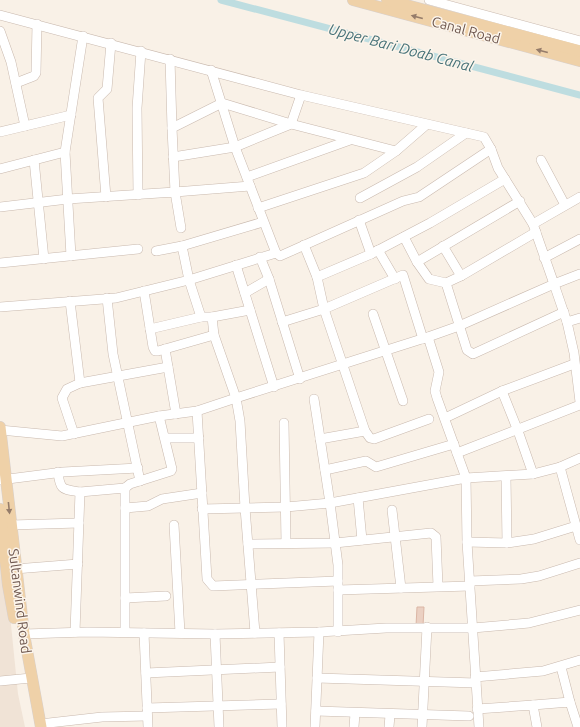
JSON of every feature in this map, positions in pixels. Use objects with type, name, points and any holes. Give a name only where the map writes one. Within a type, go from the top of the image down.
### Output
[{"type":"main road","name":"Canal Road","points":[[352,0],[580,60]]},
{"type":"main road","name":"Canal Road","points":[[387,0],[580,51]]},
{"type":"main road","name":"Sultanwind Road","points":[[0,429],[3,480],[11,525],[15,569],[8,585],[24,634],[28,678],[39,726]]},
{"type":"main road","points":[[0,509],[8,585],[28,678]]},
{"type":"street","points":[[429,0],[580,41]]},
{"type":"street","points":[[0,14],[301,95],[426,125],[484,137],[491,149],[496,163],[520,201],[534,228],[577,352],[574,364],[580,402]]},
{"type":"street","points":[[16,83],[32,77],[36,73],[37,24]]},
{"type":"street","points":[[0,31],[11,62],[26,126]]},
{"type":"street","points":[[71,256],[65,152],[83,36]]},
{"type":"street","points":[[106,197],[98,98],[107,89],[111,44]]},
{"type":"street","points":[[138,194],[137,108],[141,51]]},
{"type":"street","points":[[170,59],[175,192],[181,228]]},
{"type":"street","points":[[211,70],[235,147],[263,222],[276,253],[280,256],[403,201],[419,197],[491,149]]},
{"type":"street","points":[[173,157],[235,147],[291,124],[301,95]]},
{"type":"street","points":[[172,128],[222,103],[350,140],[396,150]]},
{"type":"street","points":[[0,132],[71,115]]},
{"type":"street","points":[[258,208],[364,173],[396,150],[426,125]]},
{"type":"street","points":[[360,198],[417,167],[466,133]]},
{"type":"street","points":[[0,207],[68,199],[175,192],[249,182],[350,140]]},
{"type":"street","points":[[0,170],[65,152]]},
{"type":"street","points":[[34,160],[36,171],[37,203],[44,259]]},
{"type":"street","points":[[541,160],[565,205]]},
{"type":"street","points":[[317,277],[375,252],[404,237],[506,179]]},
{"type":"street","points":[[404,237],[417,262],[429,279],[446,283],[461,276],[534,228],[565,205],[580,197]]},
{"type":"street","points":[[417,262],[520,201]]},
{"type":"street","points":[[359,220],[375,252],[395,279]]},
{"type":"street","points":[[156,251],[182,246],[263,222]]},
{"type":"street","points":[[544,258],[580,239]]},
{"type":"street","points":[[304,245],[317,277],[324,309],[365,431],[370,438],[374,439],[429,420]]},
{"type":"street","points":[[182,246],[189,280],[201,317]]},
{"type":"street","points":[[443,246],[461,276]]},
{"type":"street","points":[[0,263],[138,249]]},
{"type":"street","points":[[0,307],[108,298],[144,291],[189,280],[276,253]]},
{"type":"street","points":[[260,257],[269,279],[300,379]]},
{"type":"street","points":[[236,265],[274,387]]},
{"type":"street","points":[[0,429],[62,436],[159,416],[197,411],[300,379],[459,326],[580,274]]},
{"type":"street","points":[[282,322],[324,309],[403,275],[425,338],[439,372],[435,391],[466,478],[467,542],[479,727]]},
{"type":"street","points":[[245,293],[269,279]]},
{"type":"street","points":[[446,283],[467,350],[473,354],[564,312]]},
{"type":"street","points":[[144,291],[153,349],[158,352],[214,335]]},
{"type":"street","points":[[108,298],[113,354],[140,481]]},
{"type":"street","points":[[70,301],[80,383]]},
{"type":"street","points":[[150,329],[201,317],[212,317],[250,310]]},
{"type":"street","points":[[373,314],[403,400]]},
{"type":"street","points":[[212,317],[214,335],[236,398],[240,421],[255,633]]},
{"type":"street","points":[[567,322],[580,318]]},
{"type":"street","points":[[165,350],[176,414]]},
{"type":"street","points":[[445,418],[502,391],[574,364]]},
{"type":"street","points":[[74,434],[62,398],[67,389],[80,383],[117,375],[168,368]]},
{"type":"street","points":[[502,391],[518,431],[532,474]]},
{"type":"street","points":[[314,399],[338,565],[338,632]]},
{"type":"street","points":[[325,470],[366,461],[376,468],[456,449],[518,431],[580,405]]},
{"type":"street","points":[[197,411],[207,579],[214,586],[338,585],[401,588],[470,584],[538,576],[580,563]]},
{"type":"street","points":[[58,472],[60,485],[62,488],[80,492],[125,488],[130,484],[168,474],[172,469],[159,416]]},
{"type":"street","points":[[284,423],[286,543]]},
{"type":"street","points":[[320,439],[365,431]]},
{"type":"street","points":[[165,438],[199,438]]},
{"type":"street","points":[[202,510],[286,507],[330,503],[466,478],[506,477],[532,474],[560,467],[580,458]]},
{"type":"street","points":[[560,467],[576,520],[580,540]]},
{"type":"street","points":[[3,480],[58,472],[138,468]]},
{"type":"street","points":[[506,477],[507,543]]},
{"type":"street","points":[[125,488],[125,632]]},
{"type":"street","points":[[75,632],[80,492]]},
{"type":"street","points":[[125,508],[148,506],[162,499],[202,493]]},
{"type":"street","points":[[358,498],[362,540]]},
{"type":"street","points":[[392,510],[401,588]]},
{"type":"street","points":[[467,542],[507,543],[534,539],[576,520]]},
{"type":"street","points":[[11,525],[79,523]]},
{"type":"street","points":[[174,525],[180,633]]},
{"type":"street","points":[[248,544],[335,542],[434,534],[436,537],[438,586]]},
{"type":"street","points":[[15,569],[78,564]]},
{"type":"street","points":[[125,598],[166,596]]},
{"type":"street","points":[[24,634],[75,632],[215,634],[338,632],[426,626],[473,628],[530,623],[580,610]]},
{"type":"street","points":[[422,727],[426,626]]},
{"type":"street","points":[[315,727],[319,632]]},
{"type":"street","points":[[144,633],[148,727]]},
{"type":"street","points":[[279,633],[282,727]]},
{"type":"street","points":[[215,634],[219,727]]},
{"type":"street","points":[[317,678],[424,682],[476,680],[561,666],[580,660]]},
{"type":"street","points":[[561,666],[578,727]]},
{"type":"street","points":[[146,673],[280,667]]},
{"type":"street","points":[[0,681],[28,678]]},
{"type":"street","points":[[477,709],[570,702]]},
{"type":"street","points":[[39,726],[147,712],[219,706],[281,704]]},
{"type":"street","points":[[533,705],[537,727]]},
{"type":"street","points":[[316,711],[469,716]]},
{"type":"street","points":[[354,713],[354,727]]},
{"type":"street","points":[[389,727],[390,714]]},
{"type":"shaded area","points":[[0,516],[18,694],[25,727],[0,727]]},
{"type":"building","points":[[417,607],[424,607],[423,626],[416,626]]},
{"type":"waterway","name":"Upper Bari Doab Canal","points":[[221,0],[580,95]]}]
